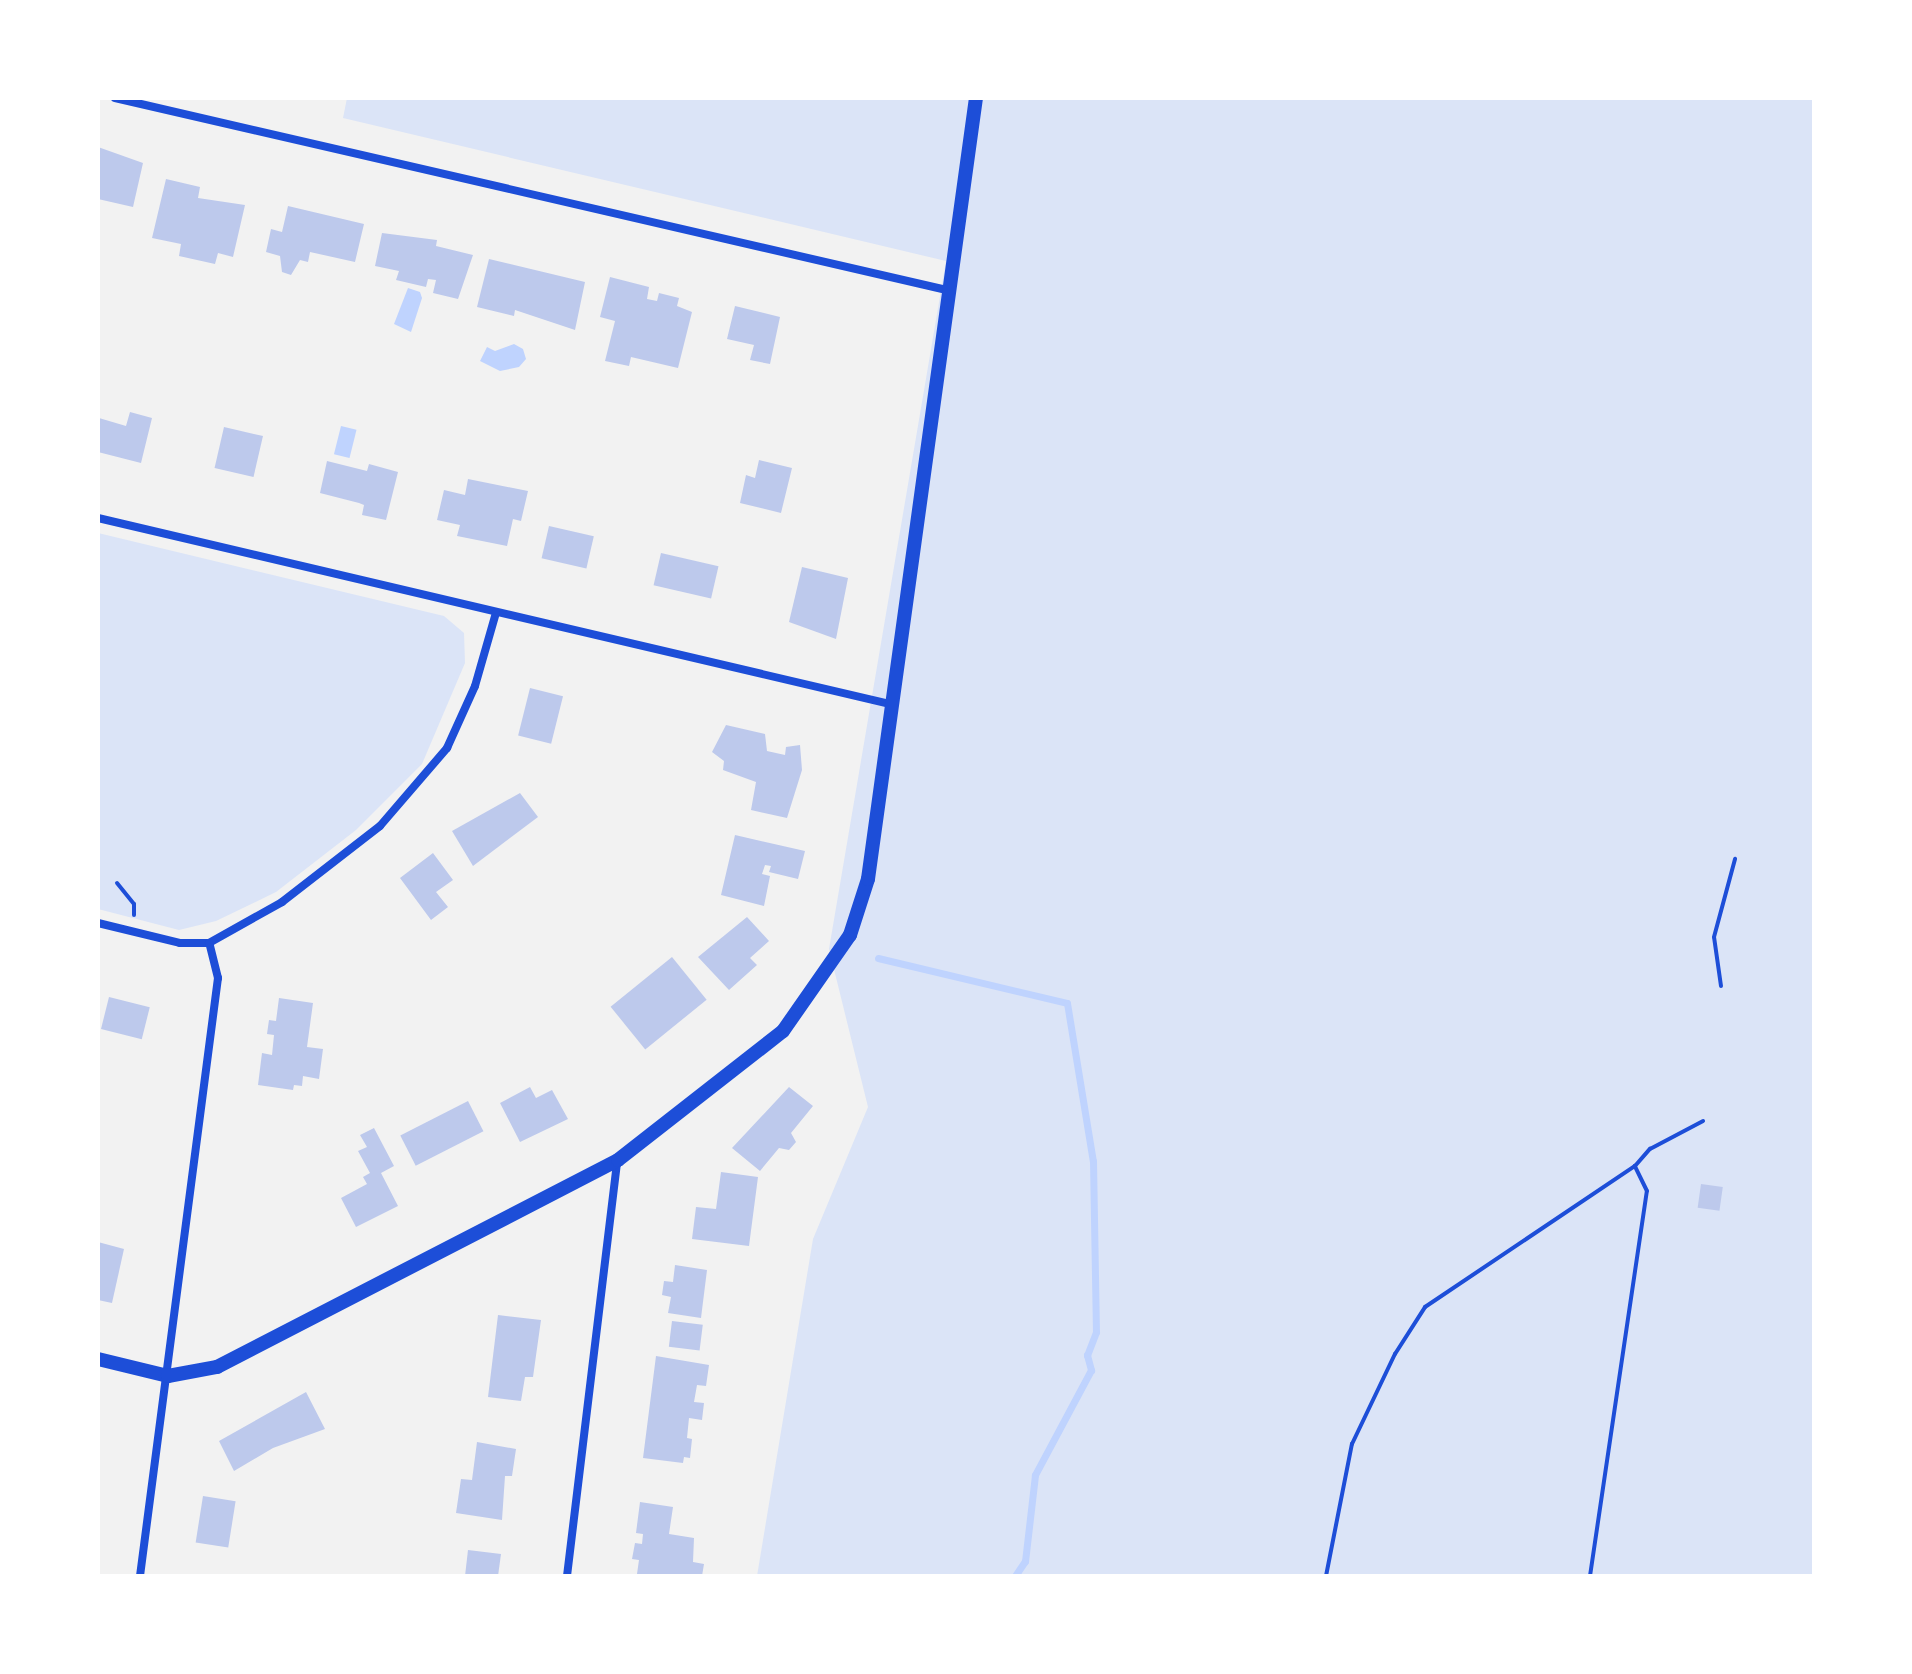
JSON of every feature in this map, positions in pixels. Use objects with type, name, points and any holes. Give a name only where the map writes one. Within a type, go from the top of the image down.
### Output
[{"type":"street","points":[[115,98],[951,291]]},
{"type":"street","points":[[98,1359],[168,1376],[217,1367],[618,1160],[783,1031],[850,935],[868,879],[976,98]]},
{"type":"street","points":[[98,518],[890,704]]},
{"type":"street","points":[[98,923],[180,943],[209,943],[282,902],[380,826],[420,785],[447,748],[475,686],[496,613]]},
{"type":"street","points":[[140,1576],[218,978],[209,943]]},
{"type":"street","points":[[567,1576],[618,1160]]},
{"type":"path","points":[[1721,986],[1714,937],[1735,859]]},
{"type":"path","points":[[117,883],[134,904],[135,932]]},
{"type":"path","points":[[1326,1576],[1352,1444],[1395,1354],[1425,1307],[1635,1166],[1650,1149],[1703,1121]]},
{"type":"path","points":[[1590,1576],[1647,1191],[1635,1166]]},
{"type":"shaded area","points":[[347,98],[1814,98],[1814,1576],[757,1576],[813,1239],[868,1107],[829,949],[946,261],[343,118]]},
{"type":"shaded area","points":[[98,533],[444,616],[464,633],[465,663],[422,764],[356,830],[276,892],[216,921],[179,930],[98,909]]},
{"type":"water","points":[[408,288],[420,292],[422,298],[411,332],[394,324]]},
{"type":"water","points":[[514,344],[523,349],[526,359],[519,367],[500,371],[480,361],[487,347],[495,351]]},
{"type":"water","points":[[341,426],[357,430],[350,458],[334,454]]},
{"type":"building","points":[[98,147],[143,163],[133,207],[98,199]]},
{"type":"building","points":[[166,179],[200,187],[198,198],[245,205],[233,257],[218,253],[215,264],[179,256],[181,244],[152,238]]},
{"type":"building","points":[[288,206],[364,224],[355,262],[310,252],[308,262],[300,260],[291,275],[282,272],[280,256],[266,252],[271,229],[282,232]]},
{"type":"building","points":[[382,233],[437,240],[436,246],[473,255],[458,299],[433,293],[436,280],[428,279],[426,287],[396,280],[399,271],[375,266]]},
{"type":"building","points":[[489,259],[585,282],[575,330],[515,310],[514,316],[477,307]]},
{"type":"building","points":[[610,277],[649,287],[647,299],[657,301],[659,293],[679,298],[677,306],[692,312],[678,368],[631,357],[629,366],[605,361],[615,321],[600,317]]},
{"type":"building","points":[[735,306],[780,317],[770,364],[750,360],[754,345],[727,339]]},
{"type":"building","points":[[130,412],[152,418],[141,463],[98,452],[99,418],[126,426]]},
{"type":"building","points":[[224,427],[263,436],[254,477],[215,468]]},
{"type":"building","points":[[759,460],[792,468],[781,513],[740,503],[746,475],[755,478]]},
{"type":"building","points":[[327,461],[367,471],[369,464],[398,472],[386,520],[362,515],[364,505],[320,493]]},
{"type":"building","points":[[468,479],[528,491],[521,521],[513,519],[507,546],[457,536],[460,525],[437,520],[444,490],[465,495]]},
{"type":"building","points":[[549,526],[594,536],[586,569],[542,558]]},
{"type":"building","points":[[661,553],[718,566],[711,598],[654,585]]},
{"type":"building","points":[[802,567],[848,578],[836,639],[789,622]]},
{"type":"building","points":[[530,688],[563,696],[551,744],[518,736]]},
{"type":"building","points":[[726,725],[765,734],[767,751],[785,755],[786,747],[800,745],[802,770],[787,818],[751,810],[756,782],[723,770],[724,761],[712,752]]},
{"type":"building","points":[[520,793],[538,817],[473,866],[452,831]]},
{"type":"building","points":[[735,835],[805,851],[798,879],[769,872],[771,866],[765,865],[762,874],[770,876],[764,906],[721,895]]},
{"type":"building","points":[[433,853],[453,880],[436,892],[448,907],[431,920],[400,878]]},
{"type":"building","points":[[747,917],[769,941],[750,958],[757,965],[729,990],[698,957]]},
{"type":"building","points":[[672,957],[707,1000],[645,1049],[611,1007]]},
{"type":"building","points":[[109,997],[150,1007],[142,1039],[101,1029]]},
{"type":"building","points":[[279,998],[313,1003],[307,1047],[323,1049],[319,1079],[303,1076],[302,1086],[294,1085],[293,1090],[258,1085],[262,1053],[272,1055],[274,1035],[267,1034],[269,1020],[276,1021]]},
{"type":"building","points":[[530,1087],[536,1098],[552,1090],[568,1119],[520,1142],[500,1103]]},
{"type":"building","points":[[789,1087],[813,1106],[791,1133],[796,1142],[789,1150],[779,1148],[760,1171],[732,1148]]},
{"type":"building","points":[[468,1101],[483,1131],[416,1166],[400,1136]]},
{"type":"building","points":[[374,1128],[394,1166],[381,1173],[398,1206],[356,1227],[341,1198],[367,1184],[363,1177],[370,1173],[358,1151],[367,1147],[360,1135]]},
{"type":"building","points":[[721,1172],[758,1177],[749,1246],[692,1239],[696,1207],[716,1209]]},
{"type":"building","points":[[1701,1184],[1723,1187],[1719,1211],[1698,1208]]},
{"type":"building","points":[[98,1242],[124,1249],[112,1303],[98,1300]]},
{"type":"building","points":[[675,1265],[707,1270],[701,1318],[668,1313],[671,1297],[662,1295],[664,1281],[673,1282]]},
{"type":"building","points":[[498,1315],[541,1320],[533,1377],[525,1377],[521,1401],[488,1397]]},
{"type":"building","points":[[672,1321],[703,1325],[700,1351],[669,1347]]},
{"type":"building","points":[[656,1356],[709,1365],[706,1386],[697,1385],[694,1402],[704,1403],[702,1420],[689,1418],[687,1438],[692,1439],[690,1458],[684,1457],[683,1463],[643,1458]]},
{"type":"building","points":[[306,1392],[325,1429],[273,1448],[234,1471],[219,1441]]},
{"type":"building","points":[[477,1442],[516,1449],[512,1476],[505,1476],[502,1520],[456,1513],[461,1479],[472,1480]]},
{"type":"building","points":[[203,1496],[236,1501],[228,1548],[196,1542]]},
{"type":"building","points":[[640,1502],[673,1507],[669,1534],[694,1538],[693,1562],[704,1564],[702,1576],[637,1574],[639,1560],[632,1559],[635,1543],[642,1544],[643,1534],[636,1533]]},
{"type":"building","points":[[468,1550],[501,1554],[498,1576],[465,1576]]},
{"type":"waterway","points":[[878,958],[1067,1003],[1093,1161],[1096,1332],[1087,1355],[1091,1370],[1035,1475],[1025,1561],[1015,1576]]}]
